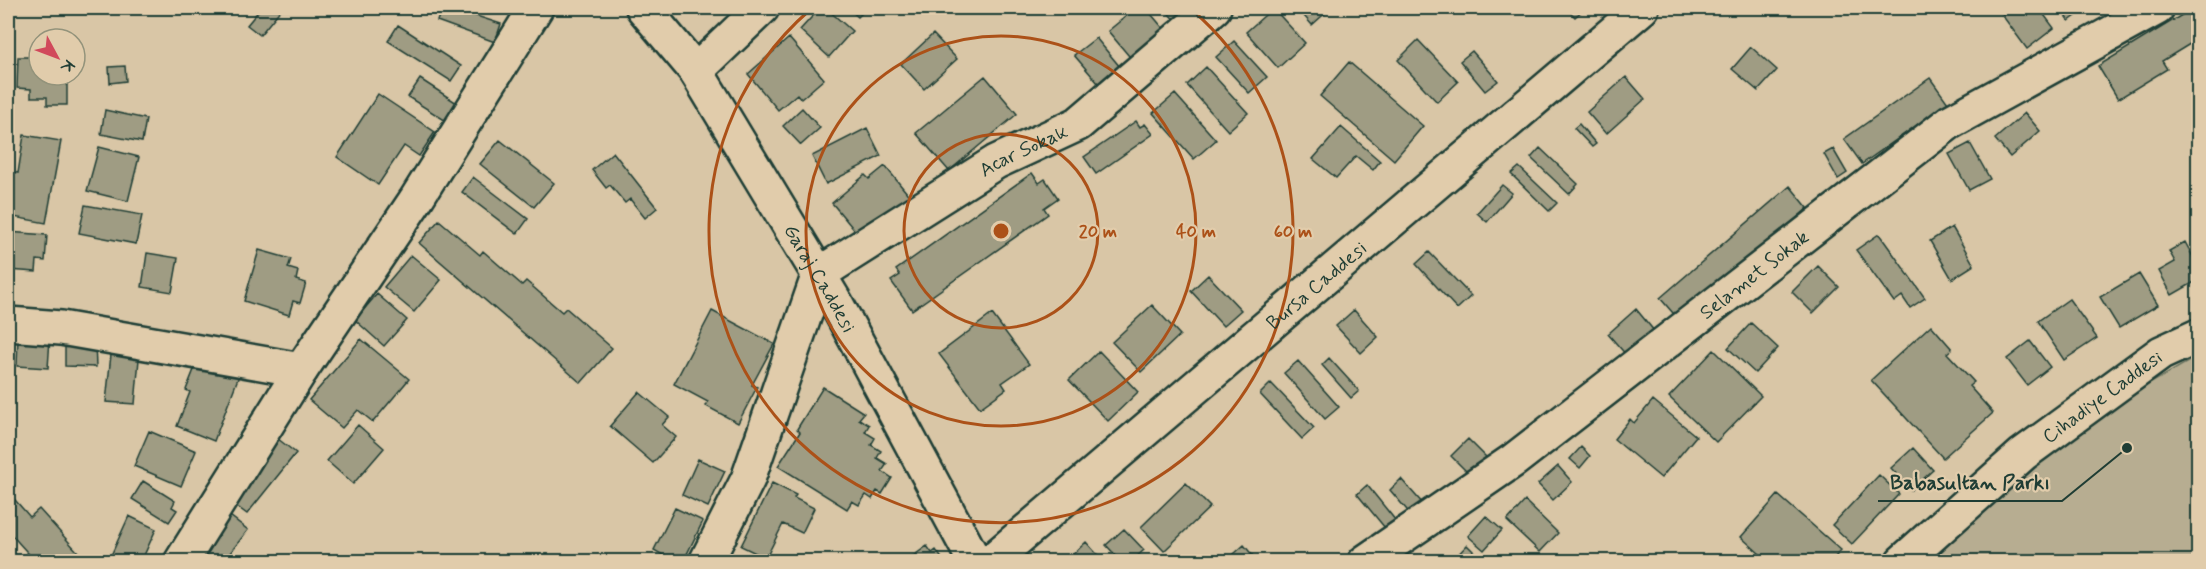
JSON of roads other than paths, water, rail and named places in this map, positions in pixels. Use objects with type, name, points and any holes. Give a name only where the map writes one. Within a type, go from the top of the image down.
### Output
[{"type":"street","points":[[181,561],[301,370],[415,201],[536,8]]},
{"type":"street","name":"Garaj Caddesi","points":[[643,8],[696,72],[819,274],[975,561]]},
{"type":"street","points":[[696,72],[762,8]]},
{"type":"street","name":"Acar Sokak","points":[[819,274],[996,162],[1078,124],[1214,8]]},
{"type":"street","name":"Bursa Caddesi","points":[[990,561],[1642,8]]},
{"type":"street","name":"Selamet Sokak","points":[[1365,561],[1514,460],[1950,122],[2157,8]]},
{"type":"street","points":[[706,561],[748,479],[819,274]]},
{"type":"street","points":[[8,324],[61,328],[301,370]]},
{"type":"street","name":"Cihadiye Caddesi","points":[[1902,561],[2023,454],[2161,353],[2199,336]]},
{"type":"place","name":"Babasultan Parkı","points":[[2127,448]]}]
